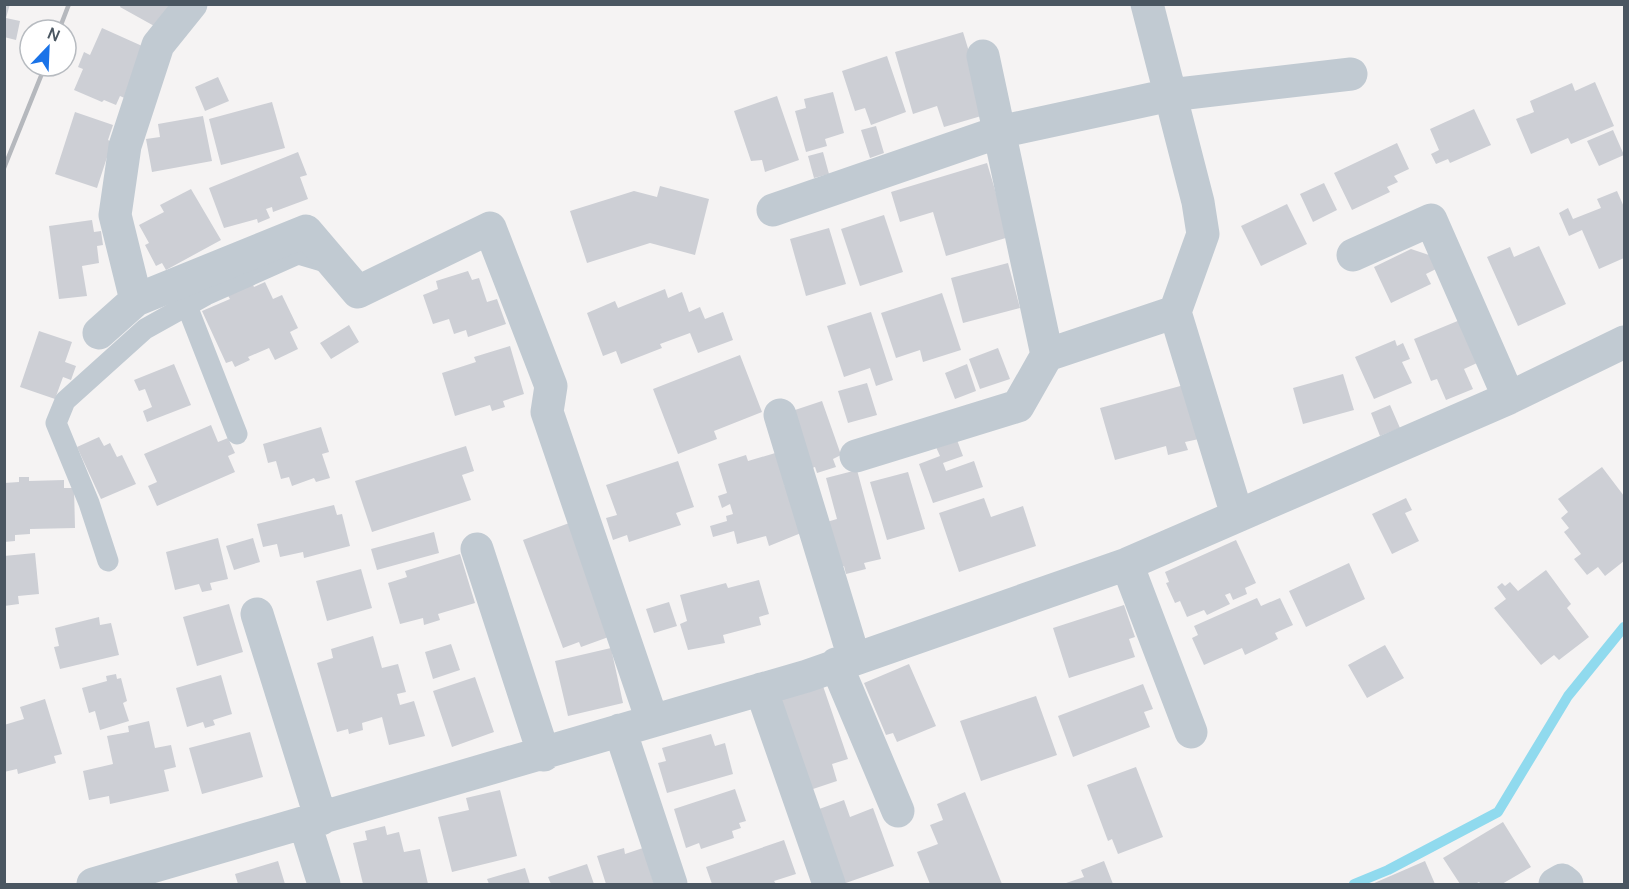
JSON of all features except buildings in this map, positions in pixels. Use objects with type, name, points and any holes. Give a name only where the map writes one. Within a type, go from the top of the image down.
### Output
[{"type":"street","points":[[136,300],[115,215],[125,146],[158,45],[191,4]]},
{"type":"street","points":[[1146,4],[1198,202],[1203,234],[1175,312],[1238,516]]},
{"type":"street","points":[[856,456],[1018,406],[1047,355],[983,56]]},
{"type":"street","points":[[773,210],[999,132],[1170,95],[1351,74]]},
{"type":"street","points":[[1353,255],[1431,220],[1509,398]]},
{"type":"street","points":[[99,333],[136,300],[306,231],[358,292],[490,228],[550,386],[547,412],[652,720]]},
{"type":"street","points":[[1047,355],[1175,312]]},
{"type":"street","points":[[95,884],[544,755],[652,720],[761,689],[1126,564],[1509,398],[1624,342]]},
{"type":"street","points":[[780,415],[845,661],[898,811]]},
{"type":"street","points":[[477,549],[544,755]]},
{"type":"street","points":[[1126,564],[1191,732]]},
{"type":"street","points":[[257,614],[313,821],[324,885]]},
{"type":"street","points":[[761,689],[829,885]]},
{"type":"street","points":[[620,730],[671,885]]},
{"type":"street","points":[[1556,885],[1562,880],[1567,885]]},
{"type":"lane","points":[[108,561],[89,502],[56,423],[65,401],[145,329],[187,306],[298,254],[336,266]]},
{"type":"lane","points":[[187,306],[237,434]]},
{"type":"waterway","points":[[1354,884],[1388,870],[1498,812],[1568,696],[1624,627]]},
{"type":"railway","points":[[64,18],[69,4]]},
{"type":"railway","points":[[4,168],[40,78]]}]
